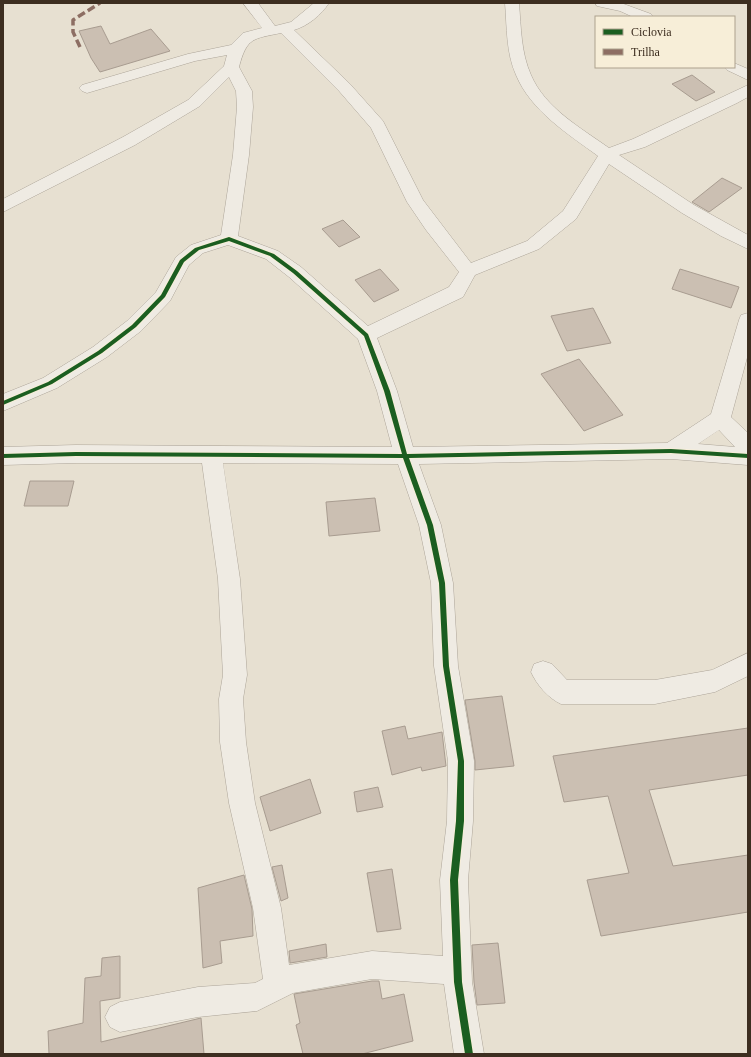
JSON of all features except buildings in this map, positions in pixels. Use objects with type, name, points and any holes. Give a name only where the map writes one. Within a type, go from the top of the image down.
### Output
[{"type":"street","points":[[250,3],[277,30],[327,70],[377,125],[387,141],[402,177],[416,202],[437,233],[468,271]]},
{"type":"street","points":[[3,206],[130,142],[194,103],[231,67],[236,50],[248,36],[277,30],[305,20],[322,3]]},
{"type":"street","points":[[512,3],[520,64],[526,82],[539,101],[556,116],[607,154],[681,205],[748,243]]},
{"type":"street","points":[[602,3],[624,8],[644,16]]},
{"type":"street","points":[[87,88],[193,56],[236,50]]},
{"type":"street","points":[[229,240],[241,155],[245,107],[244,91],[231,67]]},
{"type":"street","points":[[734,68],[748,75]]},
{"type":"street","points":[[366,336],[456,292],[468,271],[533,244],[570,215],[607,154],[639,143],[732,100],[748,90]]},
{"type":"street","points":[[3,403],[50,383],[100,352],[134,326],[159,301],[182,261],[197,249],[229,240],[272,255],[295,272],[366,336],[387,391],[405,456],[430,525],[442,583],[446,666],[461,761],[460,821],[454,880],[457,971],[468,1054]]},
{"type":"street","points":[[671,451],[720,419],[748,320]]},
{"type":"street","points":[[720,419],[748,446]]},
{"type":"street","points":[[3,456],[405,456],[671,451],[748,456]]},
{"type":"street","points":[[211,455],[229,579],[235,675],[231,699],[233,742],[242,803],[267,908],[278,986]]},
{"type":"street","points":[[543,672],[561,692],[655,692],[714,681],[748,664]]},
{"type":"street","points":[[120,1017],[198,1002],[257,997],[288,980],[341,969],[372,965],[457,971]]},
{"type":"marked path","points":[[80,47],[73,32],[73,20],[100,3]]},
{"type":"cycle path","points":[[3,403],[50,383],[100,352],[134,326],[163,296],[182,261],[197,249],[229,239],[272,255],[295,272],[366,335],[387,391],[405,456],[430,525],[442,583],[446,666],[461,761],[460,821],[454,880],[458,982],[469,1054]]},
{"type":"cycle path","points":[[3,456],[76,454],[405,456],[671,451],[748,456]]}]
